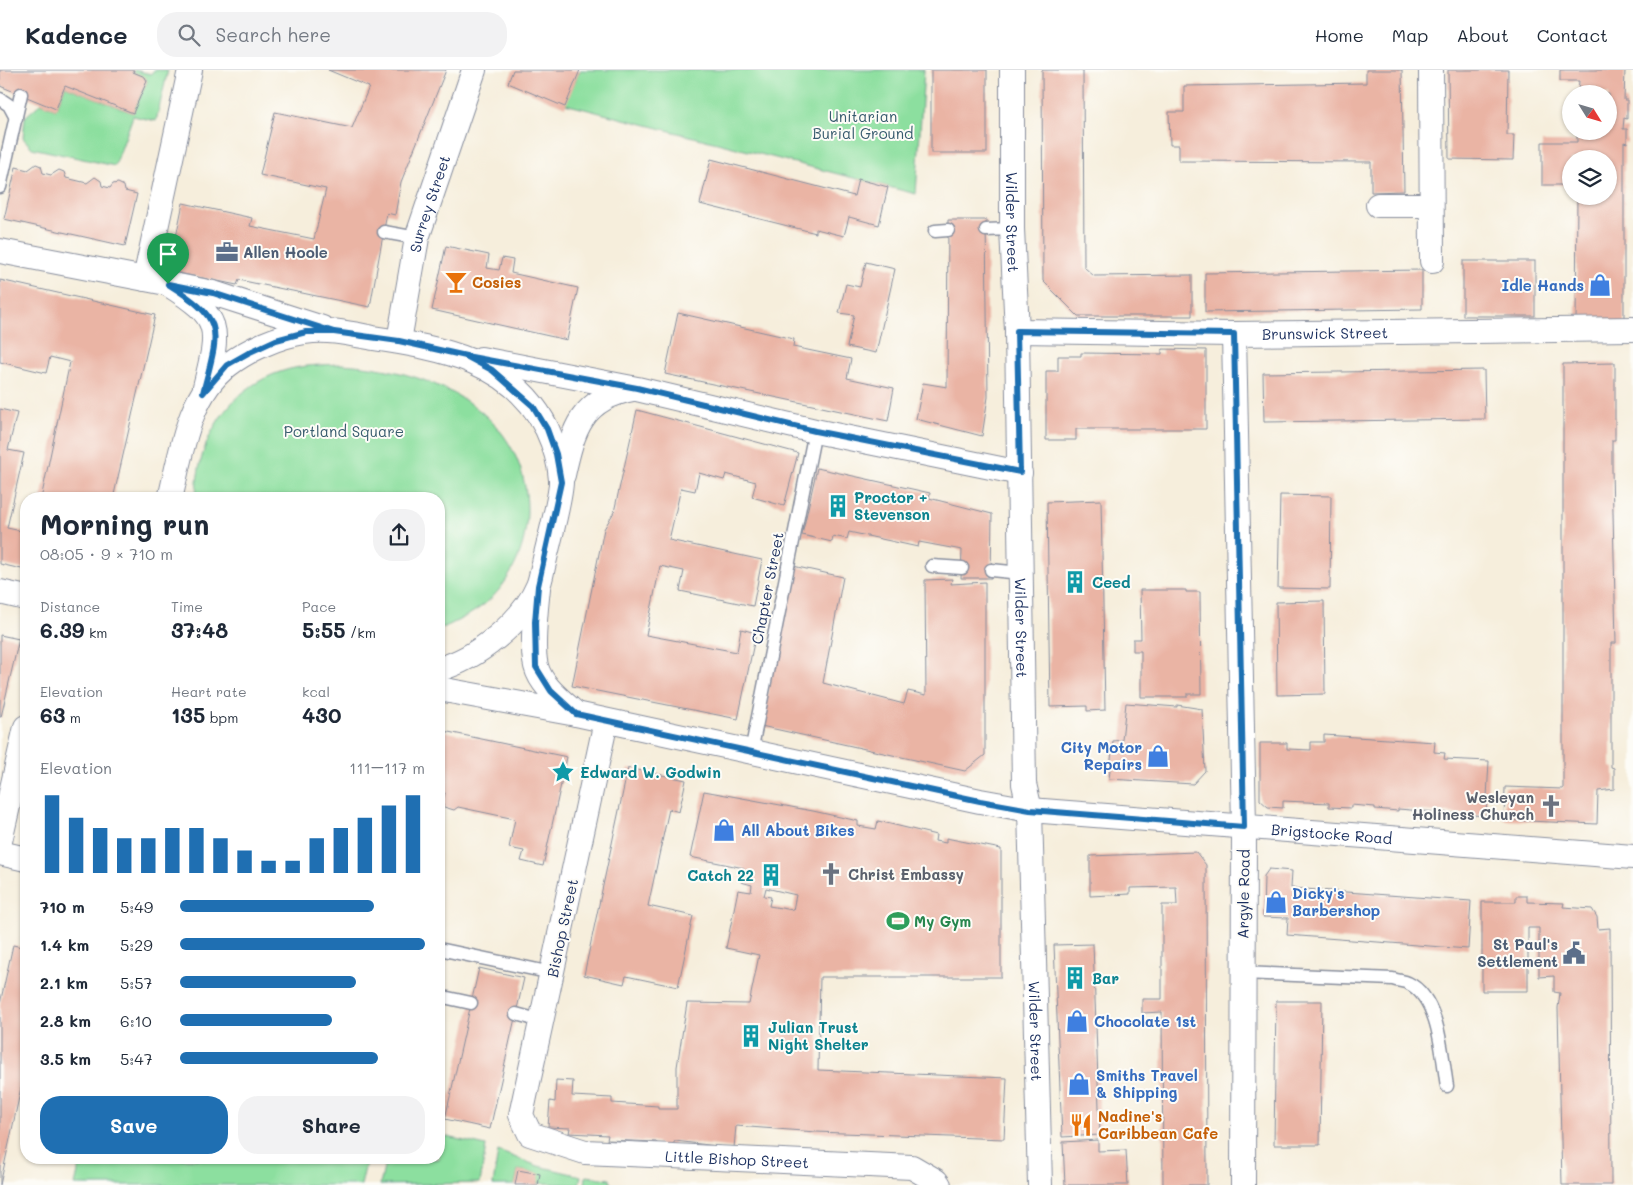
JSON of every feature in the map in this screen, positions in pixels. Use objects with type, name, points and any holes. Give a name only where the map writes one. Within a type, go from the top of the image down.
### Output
[{"type":"street","points":[[157,281],[190,70]]},
{"type":"street","name":"Surrey Street","points":[[399,341],[417,238],[474,70]]},
{"type":"street","name":"Wilder Street","points":[[1012,70],[1012,229],[1017,331],[1024,784],[1030,810],[1040,1185]]},
{"type":"street","points":[[1432,70],[1432,261]]},
{"type":"street","points":[[1378,205],[1431,205]]},
{"type":"street","points":[[0,251],[213,293],[334,332]]},
{"type":"street","points":[[157,281],[195,301],[205,310],[213,325],[216,340],[203,393],[188,424],[172,492]]},
{"type":"street","name":"Brunswick Street","points":[[1017,331],[1234,334],[1633,329]]},
{"type":"street","points":[[203,393],[227,365],[250,352],[276,340],[306,332],[334,332],[399,341],[466,356],[637,388],[815,431],[1020,472]]},
{"type":"street","name":"Argyle Road","points":[[1234,334],[1244,827],[1243,1185]]},
{"type":"street","points":[[466,356],[492,370],[533,406],[547,429],[556,454],[561,482]]},
{"type":"street","points":[[576,714],[551,691],[536,667],[535,622],[538,586],[568,450],[580,422],[593,405],[613,393],[637,388]]},
{"type":"street","points":[[445,666],[485,647],[513,624],[538,586]]},
{"type":"street","points":[[0,592],[20,597]]},
{"type":"street","points":[[445,690],[576,714]]},
{"type":"street","name":"Brigstocke Road","points":[[576,714],[980,801],[1030,810],[1633,857]]},
{"type":"street","name":"Bishop Street","points":[[530,1134],[521,1116],[606,721]]},
{"type":"street","points":[[0,842],[20,754]]},
{"type":"street","points":[[0,853],[20,858]]},
{"type":"street","name":"Little Bishop Street","points":[[530,1134],[585,1152],[912,1167],[936,1181],[939,1185]]},
{"type":"lane","points":[[0,187],[21,94]]},
{"type":"lane","points":[[0,99],[9,105],[16,118]]},
{"type":"lane","points":[[986,230],[1012,229]]},
{"type":"lane","points":[[384,232],[417,238]]},
{"type":"lane","name":"Chapter Street","points":[[751,752],[815,431]]},
{"type":"lane","points":[[932,566],[962,568]]},
{"type":"lane","points":[[991,570],[1021,573]]},
{"type":"lane","points":[[445,950],[552,973]]},
{"type":"lane","points":[[1243,973],[1393,979],[1409,983],[1423,996],[1432,1011],[1438,1033],[1447,1086]]},
{"type":"lane","points":[[445,997],[472,1003]]},
{"type":"lane","points":[[516,1014],[542,1021]]},
{"type":"green space","points":[[134,70],[151,74],[154,70],[168,70],[156,121],[133,116],[115,166],[32,148],[23,138],[25,117],[41,103],[56,109],[65,86],[133,113],[147,81],[133,72]]},
{"type":"green space","name":"Unitarian Burial Ground","points":[[580,70],[924,70],[916,194],[565,104]]},
{"type":"green space","name":"Portland Square","points":[[341,364],[362,366],[383,369],[424,380],[463,399],[481,411],[496,426],[509,444],[519,465],[525,486],[527,509],[525,531],[520,552],[511,573],[498,591],[486,603],[445,627],[445,492],[196,492],[197,478],[209,438],[218,420],[231,404],[246,390],[263,379],[283,371],[304,366]]},
{"type":"green space","points":[[445,1136],[486,1146],[480,1183],[380,1185],[385,1164],[445,1164]]},
{"type":"green space","points":[[498,1151],[538,1166],[581,1176],[579,1185],[538,1183],[539,1174],[518,1170],[515,1185],[493,1185]]},
{"type":"green space","points":[[80,1164],[366,1164],[361,1185],[75,1185]]},
{"type":"green space","points":[[586,1176],[610,1179],[611,1185],[585,1185]]},
{"type":"building","points":[[0,70],[134,70],[133,72],[145,77],[147,81],[133,113],[65,86],[56,109],[0,86]]},
{"type":"building","points":[[328,70],[446,70],[401,182],[395,215],[387,213],[370,307],[239,280],[237,285],[169,271],[183,203],[252,218],[250,226],[314,239],[326,189],[260,175],[275,112],[352,128],[369,87]]},
{"type":"building","points":[[513,70],[580,70],[565,107],[508,83]]},
{"type":"building","points":[[931,70],[987,70],[987,153],[931,153]]},
{"type":"building","points":[[1042,70],[1083,70],[1084,267],[1094,276],[1192,275],[1192,316],[1078,316],[1043,281]]},
{"type":"building","points":[[1366,70],[1402,70],[1404,191],[1371,192],[1371,162],[1179,161],[1179,145],[1170,145],[1169,112],[1184,112],[1184,86],[1366,83]]},
{"type":"building","points":[[1448,70],[1508,70],[1507,135],[1514,135],[1513,160],[1449,159]]},
{"type":"building","points":[[1560,70],[1625,70],[1624,100],[1627,100],[1627,119],[1624,118],[1623,129],[1627,129],[1627,143],[1624,142],[1624,323],[1576,323],[1577,205],[1617,205],[1617,150],[1562,150],[1562,185],[1542,185],[1542,142],[1618,140],[1618,85],[1579,85],[1579,81],[1560,81]]},
{"type":"building","points":[[711,159],[854,196],[858,179],[888,187],[879,225],[849,217],[844,236],[816,229],[816,233],[700,204]]},
{"type":"building","points":[[36,164],[41,166],[43,173],[51,175],[59,170],[64,172],[66,178],[87,183],[95,177],[101,181],[102,186],[110,188],[113,184],[118,183],[124,186],[125,191],[137,194],[125,246],[4,219],[16,167],[28,170]]},
{"type":"building","points":[[948,220],[986,220],[988,397],[982,436],[916,419],[923,383],[947,387]]},
{"type":"building","points":[[446,246],[489,255],[487,268],[499,270],[502,258],[513,260],[511,273],[578,288],[567,340],[432,310]]},
{"type":"building","points":[[1463,261],[1535,261],[1535,316],[1463,316]]},
{"type":"building","points":[[866,262],[895,269],[876,353],[847,347],[854,315],[839,313],[846,284],[860,287]]},
{"type":"building","points":[[1422,270],[1422,309],[1205,312],[1205,273]]},
{"type":"building","points":[[0,280],[155,315],[115,492],[42,492],[70,362],[50,357],[46,373],[0,362]]},
{"type":"building","points":[[678,313],[794,339],[793,347],[851,359],[847,378],[894,388],[888,421],[665,374]]},
{"type":"building","points":[[1162,349],[1206,350],[1206,429],[1076,429],[1076,440],[1046,440],[1046,371],[1058,371],[1058,356],[1081,356],[1081,353],[1162,354]]},
{"type":"building","points":[[1615,363],[1615,440],[1612,440],[1612,469],[1616,643],[1611,643],[1611,767],[1614,768],[1614,789],[1598,791],[1597,824],[1504,820],[1505,787],[1563,789],[1563,364]]},
{"type":"building","points":[[1484,370],[1485,419],[1264,422],[1263,373]]},
{"type":"building","points":[[0,409],[17,413],[8,450],[24,453],[7,528],[20,531],[20,569],[0,564]]},
{"type":"building","points":[[637,410],[798,453],[784,506],[752,497],[756,482],[726,474],[724,480],[699,473],[695,491],[681,488],[669,540],[762,560],[753,606],[680,591],[684,571],[660,566],[646,635],[737,652],[741,629],[756,633],[738,719],[572,686],[604,529],[614,512]]},
{"type":"building","points":[[817,468],[930,493],[929,498],[992,514],[991,578],[961,578],[962,550],[919,542],[918,547],[849,532],[847,539],[833,536],[832,542],[802,535]]},
{"type":"building","points":[[1280,495],[1331,496],[1330,589],[1278,588]]},
{"type":"building","name":"Ceed","points":[[1101,500],[1105,710],[1087,711],[1087,706],[1050,707],[1047,502]]},
{"type":"building","points":[[793,566],[843,577],[823,683],[904,704],[908,691],[926,695],[925,580],[952,579],[951,584],[985,582],[985,755],[965,771],[761,726]]},
{"type":"building","points":[[1140,590],[1186,590],[1186,592],[1200,592],[1201,694],[1187,694],[1187,697],[1141,697],[1141,651],[1133,651],[1133,639],[1141,639]]},
{"type":"building","points":[[1324,601],[1325,694],[1277,695],[1276,602]]},
{"type":"building","points":[[0,635],[19,639],[1,717],[0,717]]},
{"type":"building","name":"City Motor Repairs","points":[[1126,703],[1177,707],[1177,705],[1202,709],[1205,771],[1193,784],[1109,779],[1113,741],[1122,740]]},
{"type":"building","points":[[445,731],[567,757],[543,866],[521,861],[524,851],[509,848],[515,819],[458,807],[454,810],[445,807]]},
{"type":"building","points":[[1324,735],[1435,742],[1434,752],[1445,753],[1444,759],[1489,761],[1486,816],[1398,809],[1398,811],[1351,805],[1351,808],[1329,807],[1329,803],[1283,801],[1283,808],[1268,807],[1260,800],[1260,743],[1287,743],[1287,749],[1311,750],[1311,742],[1324,742]]},
{"type":"building","points":[[628,768],[686,780],[679,812],[669,809],[648,906],[693,916],[678,987],[626,976],[624,984],[584,975]]},
{"type":"building","points":[[704,791],[858,821],[858,826],[876,829],[878,821],[936,835],[935,841],[946,843],[946,838],[1001,849],[1001,977],[820,977],[818,1070],[1007,1078],[1004,1139],[816,1132],[736,1126],[734,1148],[675,1141],[671,1147],[662,1147],[656,1142],[607,1140],[608,1135],[569,1133],[570,1128],[548,1127],[550,1101],[555,1102],[556,1080],[573,1081],[572,1096],[612,1098],[612,1103],[658,1106],[658,1109],[677,1109],[677,1067],[687,1003],[749,1004],[759,955],[726,948],[738,890],[751,892],[752,885],[741,882],[744,868],[690,857]],"holes":[[[766,888],[796,895],[793,910],[769,906],[771,897],[764,896]]]},
{"type":"building","points":[[1196,852],[1206,865],[1207,1185],[1163,1185],[1162,1012],[1142,1013],[1142,999],[1162,999],[1162,905],[1177,905],[1176,887],[1130,888],[1130,894],[1090,896],[1090,856]]},
{"type":"building","points":[[1269,869],[1292,871],[1291,888],[1471,901],[1468,949],[1287,935],[1288,918],[1263,917],[1264,876]]},
{"type":"building","points":[[1516,896],[1527,896],[1527,902],[1564,903],[1563,907],[1592,909],[1597,917],[1598,929],[1610,928],[1611,1185],[1562,1185],[1558,1008],[1560,993],[1554,992],[1554,976],[1539,977],[1539,928],[1528,928],[1528,991],[1482,991],[1482,902],[1516,902]]},
{"type":"building","points":[[1093,944],[1100,1135],[1062,1137],[1054,945]]},
{"type":"building","points":[[13,945],[20,947],[20,1093],[0,1185],[0,1004]]},
{"type":"building","points":[[479,968],[524,978],[490,1129],[445,1119]]},
{"type":"building","points":[[1276,1001],[1322,1001],[1320,1145],[1274,1145]]},
{"type":"building","points":[[1098,1140],[1098,1151],[1126,1150],[1128,1185],[1065,1185],[1063,1142]]},
{"type":"building","points":[[518,1170],[540,1174],[538,1185],[515,1185]]},
{"type":"place","name":"Allen Hoole","points":[[227,252]]},
{"type":"place","name":"Cosies","points":[[456,282]]},
{"type":"place","name":"Idle Hands","points":[[1600,285]]},
{"type":"place","name":"Proctor + Stevenson","points":[[838,506]]},
{"type":"place","name":"Ceed","points":[[1075,582]]},
{"type":"place","name":"City Motor Repairs","points":[[1158,756]]},
{"type":"place","name":"Edward W. Godwin","points":[[563,772]]},
{"type":"place","name":"Wesleyan Holiness Church","points":[[1551,806]]},
{"type":"place","name":"All About Bikes","points":[[724,830]]},
{"type":"place","name":"Christ Embassy","points":[[831,874]]},
{"type":"place","name":"Catch 22","points":[[771,875]]},
{"type":"place","name":"Dicky's Barbershop","points":[[1276,902]]},
{"type":"place","name":"My Gym","points":[[898,921]]},
{"type":"place","name":"St Paul's Settlement","points":[[1574,953]]},
{"type":"place","name":"Bar","points":[[1075,978]]},
{"type":"place","name":"Chocolate 1st","points":[[1077,1021]]},
{"type":"place","name":"Julian Trust Night Shelter","points":[[751,1036]]},
{"type":"place","name":"Smiths Travel & Shipping","points":[[1079,1084]]},
{"type":"place","name":"Nadine's Caribbean Cafe","points":[[1081,1125]]},
{"type":"route","points":[[168,284],[195,301],[205,310],[213,325],[216,340],[203,393],[227,365],[250,352],[276,340],[306,332],[334,332],[399,341],[466,356],[637,388],[815,431],[1020,472],[1017,331],[1234,334],[1244,827],[1030,810],[980,801],[576,714],[551,691],[536,667],[535,622],[538,586],[561,482],[556,454],[547,429],[533,406],[515,388],[492,370],[466,356],[399,341],[334,332],[213,293],[168,284]]}]
